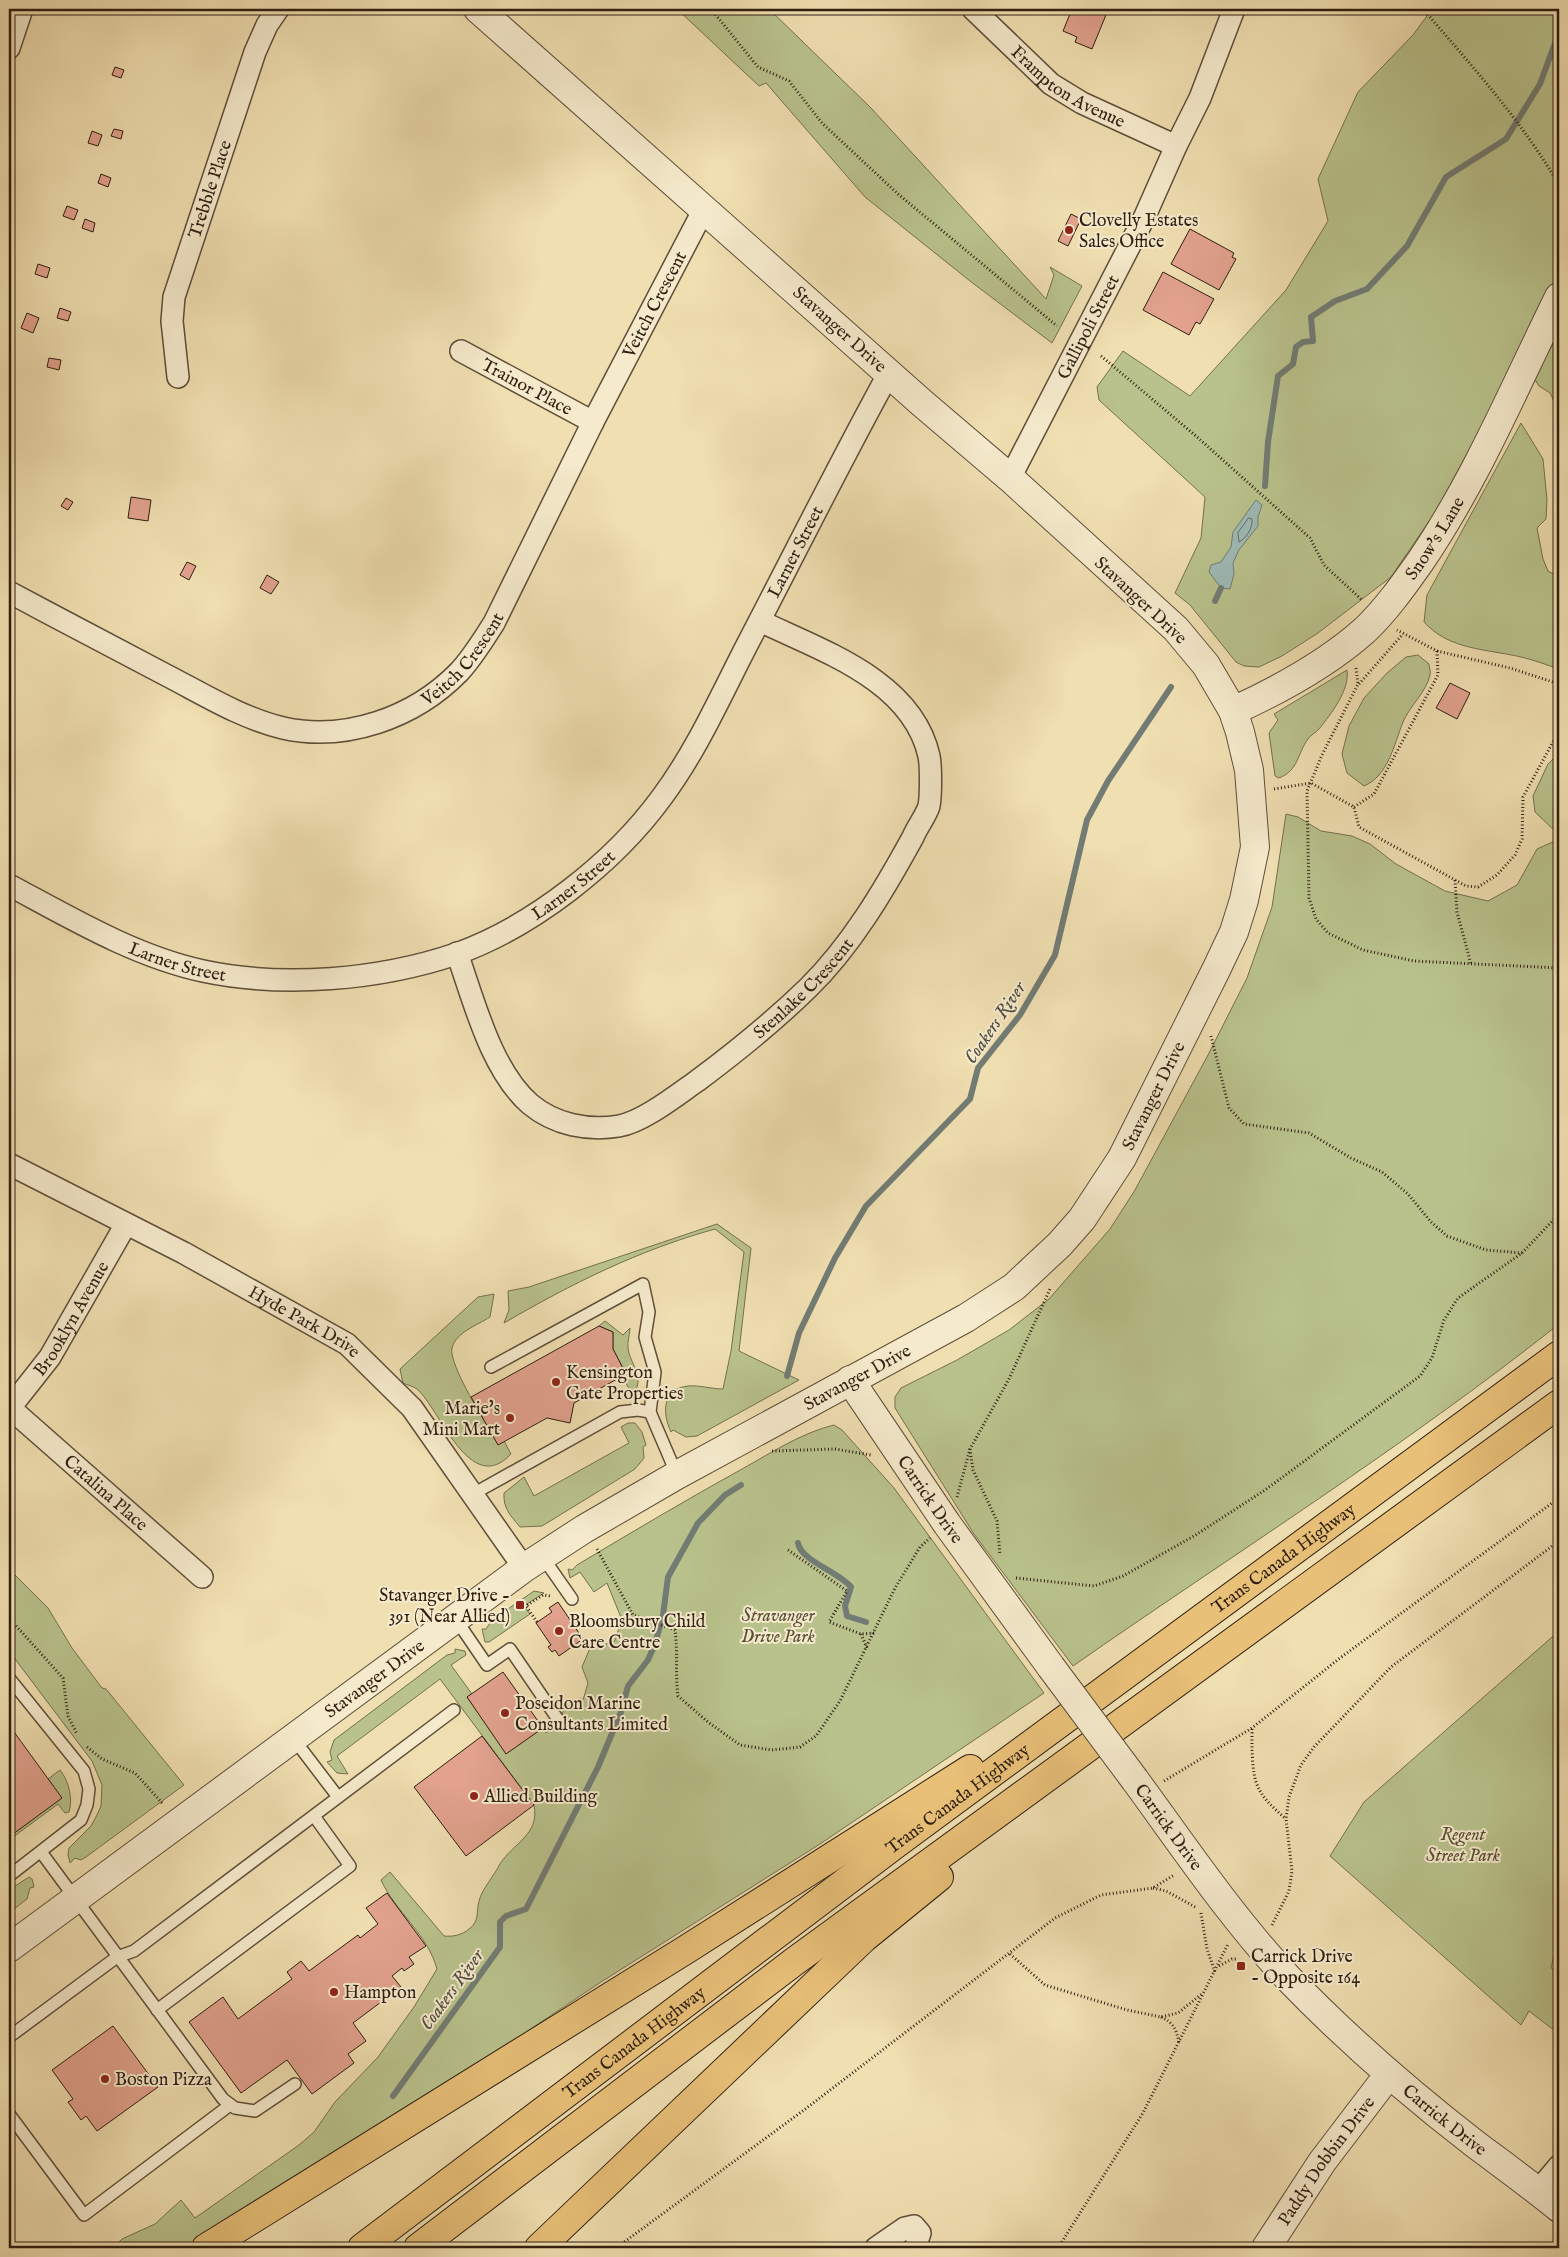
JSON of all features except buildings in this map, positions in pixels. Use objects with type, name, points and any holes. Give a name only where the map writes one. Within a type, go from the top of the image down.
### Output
[{"type":"highway","name":"Trans Canada Highway","points":[[362,2248],[897,1843],[1559,1355]]},
{"type":"highway","name":"Trans Canada Highway","points":[[418,2248],[795,1961],[1559,1404]]},
{"type":"highway","points":[[539,2248],[864,1938],[1264,1618]]},
{"type":"highway","points":[[206,2248],[679,1954],[1172,1641]]},
{"type":"street","points":[[9,48],[22,9]]},
{"type":"street","name":"Trebble Place","points":[[178,377],[172,321],[178,281],[255,52],[267,25],[278,9]]},
{"type":"street","name":"Stavanger Drive","points":[[9,1948],[533,1562],[677,1475],[850,1380],[941,1333],[1014,1286],[1060,1244],[1082,1219],[1122,1158],[1234,932],[1252,864],[1254,846],[1251,794],[1246,754],[1233,711],[1206,665],[1163,615],[1078,542],[1010,478],[478,9]]},
{"type":"street","name":"Frampton Avenue","points":[[973,9],[1051,84],[1082,102],[1176,146]]},
{"type":"street","name":"Gallipoli Street","points":[[1010,478],[1145,216],[1200,98],[1234,9]]},
{"type":"street","name":"Veitch Crescent","points":[[9,592],[238,712],[282,728],[315,732],[350,730],[381,722],[435,692],[458,672],[475,653],[494,623],[594,422],[704,209]]},
{"type":"street","name":"Snow's Lane","points":[[1233,711],[1268,695],[1340,648],[1365,630],[1397,594],[1442,528],[1468,481],[1559,297]]},
{"type":"street","name":"Trainor Place","points":[[461,351],[594,422]]},
{"type":"street","name":"Larner Street","points":[[9,885],[89,928],[142,952],[203,971],[296,980],[349,977],[396,969],[457,953],[507,930],[554,901],[587,876],[640,824],[663,796],[694,746],[840,464],[890,373]]},
{"type":"street","name":"Stenlake Crescent","points":[[457,953],[497,1061],[512,1086],[540,1110],[555,1119],[580,1128],[622,1126],[664,1104],[744,1046],[810,986],[857,929],[895,870],[929,806],[929,757],[913,718],[878,682],[832,655],[760,621]]},
{"type":"street","name":"Hyde Park Drive","points":[[9,1164],[184,1253],[346,1344],[412,1408],[474,1494],[533,1562]]},
{"type":"street","name":"Brooklyn Avenue","points":[[9,1408],[50,1357],[126,1224]]},
{"type":"street","name":"Carrick Drive","points":[[850,1380],[952,1532],[1051,1666],[1146,1783],[1206,1876],[1287,1976],[1389,2074],[1474,2143],[1559,2208]]},
{"type":"street","name":"Catalina Place","points":[[9,1408],[202,1577]]},
{"type":"street","name":"Paddy Dobbin Drive","points":[[1266,2248],[1322,2162],[1389,2074]]},
{"type":"street","points":[[1538,2191],[1559,2166]]},
{"type":"street","points":[[876,2248],[905,2228],[914,2226],[920,2233],[915,2248]]},
{"type":"lane","points":[[491,1367],[643,1284],[648,1312],[645,1337],[655,1372],[650,1412],[677,1475]]},
{"type":"lane","points":[[474,1494],[620,1412],[638,1410],[650,1412]]},
{"type":"lane","points":[[533,1562],[572,1599]]},
{"type":"lane","points":[[455,1618],[487,1665],[510,1649],[559,1721]]},
{"type":"lane","points":[[9,1678],[84,1771],[89,1789],[87,1806],[81,1820],[9,1876]]},
{"type":"lane","points":[[9,2037],[117,1957],[134,1951],[454,1710]]},
{"type":"lane","points":[[292,1738],[338,1798]]},
{"type":"lane","points":[[156,2010],[350,1866],[314,1816]]},
{"type":"lane","points":[[41,1852],[223,2099],[235,2108],[255,2111],[295,2084]]},
{"type":"lane","points":[[9,2114],[84,2215],[230,2105]]},
{"type":"path","points":[[711,9],[758,68],[788,81],[822,123],[898,194],[1057,326]]},
{"type":"path","points":[[1423,9],[1494,93],[1544,160],[1559,185]]},
{"type":"path","points":[[1100,356],[1196,436],[1310,538],[1324,565],[1402,635],[1437,651],[1510,668],[1559,684]]},
{"type":"path","points":[[1402,635],[1358,684],[1322,755],[1307,791],[1306,823],[1309,898],[1316,919],[1328,934],[1363,950],[1414,961],[1559,968]]},
{"type":"path","points":[[1340,648],[1356,668],[1358,684]]},
{"type":"path","points":[[1354,807],[1374,794],[1438,675],[1437,651]]},
{"type":"path","points":[[1251,794],[1311,783],[1354,807],[1359,827],[1466,886],[1478,887],[1497,875],[1515,855],[1522,839],[1523,797],[1554,740],[1559,736]]},
{"type":"path","points":[[1455,880],[1457,912],[1472,964]]},
{"type":"path","points":[[1211,1036],[1229,1108],[1244,1124],[1274,1127],[1309,1134],[1351,1158],[1382,1172],[1408,1194],[1431,1222],[1447,1236],[1486,1250],[1522,1253]]},
{"type":"path","points":[[1010,1577],[1094,1586],[1123,1576],[1194,1536],[1264,1490],[1420,1376],[1432,1358],[1444,1320],[1458,1298],[1522,1253],[1559,1214]]},
{"type":"path","points":[[956,1498],[970,1449],[1009,1379],[1050,1289]]},
{"type":"path","points":[[772,1451],[835,1449],[871,1455]]},
{"type":"path","points":[[970,1449],[973,1470],[997,1522],[1000,1559]]},
{"type":"path","points":[[1146,1783],[1183,1771],[1252,1728],[1340,1658],[1559,1498]]},
{"type":"path","points":[[597,1549],[633,1614],[675,1630],[678,1651],[675,1676],[678,1696],[708,1722],[740,1745],[772,1750],[800,1747],[816,1736],[840,1701],[875,1633],[895,1588],[920,1547],[934,1534]]},
{"type":"path","points":[[1271,1926],[1289,1891],[1291,1877],[1286,1819],[1293,1781],[1301,1765],[1334,1724],[1391,1667],[1559,1541]]},
{"type":"path","points":[[788,1550],[847,1591],[829,1622],[861,1634],[875,1633]]},
{"type":"path","points":[[537,1622],[526,1606],[544,1595],[554,1596]]},
{"type":"path","points":[[9,1618],[63,1678],[68,1716],[76,1733],[102,1759],[135,1772],[163,1804]]},
{"type":"path","points":[[861,1634],[867,1648]]},
{"type":"path","points":[[1252,1728],[1253,1759],[1258,1788],[1269,1803],[1286,1819]]},
{"type":"path","points":[[616,2248],[1010,1954],[1054,1918],[1100,1894],[1153,1888],[1180,1870]]},
{"type":"path","points":[[1153,1888],[1187,1901],[1201,1911]]},
{"type":"path","points":[[1198,1904],[1201,1911],[1207,1949],[1215,1973]]},
{"type":"path","points":[[1058,2248],[1143,2113],[1230,1940]]},
{"type":"path","points":[[1010,1954],[1044,1985],[1095,2002],[1161,2017],[1170,2021],[1179,2043]]},
{"type":"path","points":[[1215,1973],[1225,1961],[1236,1959],[1245,1962]]},
{"type":"path","points":[[1161,2017],[1178,2013],[1206,1991]]},
{"type":"green space","points":[[677,9],[769,9],[870,107],[1046,299],[1054,275],[1050,267],[1082,286],[1052,343],[970,281],[865,197],[766,83],[759,86]]},
{"type":"green space","points":[[1432,9],[1559,9],[1559,271],[1503,386],[1438,508],[1391,577],[1318,633],[1282,656],[1259,667],[1244,666],[1236,662],[1190,605],[1175,593],[1201,538],[1205,497],[1099,400],[1097,387],[1123,351],[1190,396],[1286,290],[1328,221],[1318,179],[1358,92],[1413,35]]},
{"type":"green space","points":[[1559,333],[1559,411],[1550,393],[1539,386],[1534,378]]},
{"type":"green space","points":[[1521,423],[1543,459],[1547,500],[1546,519],[1537,528],[1543,559],[1548,571],[1559,577],[1559,669],[1526,658],[1482,650],[1457,643],[1434,631],[1424,622],[1427,595]]},
{"type":"green space","points":[[1418,655],[1429,664],[1430,674],[1428,681],[1403,722],[1385,767],[1379,775],[1364,786],[1347,773],[1342,754],[1349,726],[1364,698],[1387,673],[1406,657]]},
{"type":"green space","points":[[1347,670],[1346,686],[1334,709],[1304,745],[1290,771],[1279,778],[1275,776],[1269,733],[1278,720],[1274,714]]},
{"type":"green space","points":[[1559,753],[1559,1324],[1440,1413],[1319,1499],[1073,1666],[974,1534],[895,1408],[895,1397],[901,1388],[957,1360],[1009,1330],[1049,1299],[1110,1229],[1135,1190],[1247,978],[1272,907],[1286,814],[1298,817],[1321,831],[1352,836],[1370,844],[1396,864],[1445,891],[1488,901],[1517,885],[1537,849],[1555,841],[1556,832],[1535,812],[1533,796],[1548,764]]},
{"type":"green space","points":[[717,1224],[751,1248],[739,1351],[799,1380],[697,1436],[686,1437],[673,1430],[671,1432],[666,1417],[666,1403],[673,1392],[679,1388],[692,1386],[723,1389],[731,1351],[744,1252],[715,1229],[659,1247],[606,1269],[504,1323],[509,1310],[508,1291],[529,1287]]},
{"type":"green space","points":[[494,1294],[490,1317],[463,1333],[454,1342],[452,1348],[452,1356],[456,1367],[470,1396],[498,1444],[504,1441],[511,1454],[496,1465],[482,1465],[469,1458],[457,1446],[426,1399],[417,1389],[403,1383],[400,1369],[478,1297]]},
{"type":"green space","points":[[605,1321],[623,1335],[630,1328],[628,1348],[637,1373],[638,1384],[636,1390],[630,1390],[622,1377],[626,1374],[613,1349],[613,1332],[599,1326]]},
{"type":"green space","points":[[628,1423],[635,1423],[642,1432],[646,1445],[643,1447],[644,1458],[635,1469],[542,1526],[520,1527],[506,1507],[504,1493],[524,1477],[534,1496],[629,1443],[621,1427]]},
{"type":"green space","name":"Stravanger Drive Park","points":[[834,1425],[842,1430],[894,1488],[1044,1693],[820,1844],[601,1982],[426,2099],[242,2214],[184,2248],[113,2248],[122,2239],[155,2224],[181,2200],[195,2218],[299,2145],[314,2132],[335,2102],[378,2057],[414,2007],[437,1969],[426,1945],[394,1902],[381,1880],[390,1872],[444,1936],[460,1934],[475,1923],[479,1901],[485,1887],[505,1857],[524,1838],[533,1824],[535,1815],[534,1805],[440,1679],[337,1756],[348,1774],[337,1773],[327,1762],[332,1760],[330,1752],[334,1740],[447,1655],[455,1653],[455,1649],[465,1651],[466,1655],[451,1665],[472,1694],[467,1697],[506,1753],[543,1728],[546,1733],[565,1720],[562,1714],[565,1708],[580,1698],[583,1700],[588,1683],[582,1667],[590,1648],[614,1642],[622,1620],[607,1583],[594,1592],[580,1572],[570,1578],[568,1569],[572,1570],[577,1565],[700,1492],[786,1444]]},
{"type":"green space","points":[[11,1571],[48,1608],[72,1648],[102,1688],[106,1689],[184,1785],[86,1857],[81,1860],[75,1858],[70,1863],[69,1848],[91,1826],[101,1806],[102,1785],[92,1761],[9,1651],[9,1574]]},
{"type":"green space","points":[[534,1591],[544,1593],[524,1606],[530,1614],[489,1642],[485,1642],[482,1629],[486,1629],[492,1620]]},
{"type":"green space","name":"Regent Street Park","points":[[1559,1631],[1559,1933],[1551,1968],[1559,1972],[1559,2034],[1529,2011],[1521,2025],[1330,1856],[1364,1802]]},
{"type":"green space","points":[[60,1770],[66,1779],[69,1790],[71,1801],[69,1812],[65,1813],[58,1804],[9,1840],[9,1837],[62,1798],[48,1779]]},
{"type":"green space","points":[[29,1877],[32,1879],[34,1887],[30,1888],[27,1899],[9,1913],[9,1890]]},
{"type":"water","points":[[1256,500],[1262,505],[1258,517],[1258,526],[1239,550],[1233,563],[1234,574],[1230,589],[1221,588],[1209,572],[1211,565],[1221,562],[1231,547],[1233,532]]},
{"type":"waterway","name":"Coakers River","points":[[1265,486],[1268,442],[1278,376],[1293,364],[1296,347],[1303,342],[1313,341],[1311,317],[1335,301],[1367,289],[1407,246],[1446,177],[1506,139],[1540,84],[1559,32]]},
{"type":"waterway","name":"Coakers River","points":[[1215,601],[1221,588]]},
{"type":"waterway","name":"Coakers River","points":[[787,1376],[799,1333],[835,1258],[866,1206],[970,1099],[978,1068],[1020,1015],[1055,955],[1087,820],[1108,781],[1171,687]]},
{"type":"waterway","name":"Coakers River","points":[[393,2096],[500,1947],[500,1922],[506,1916],[526,1909],[598,1767],[621,1712],[628,1686],[648,1660],[655,1644],[663,1615],[668,1577],[698,1523],[725,1495],[741,1485]]},
{"type":"waterway","points":[[798,1543],[801,1549],[813,1561],[838,1576],[851,1587],[845,1606],[847,1616],[866,1622]]},
{"type":"place","name":"Clovelly Estates Sales Office","points":[[1069,230]]},
{"type":"place","name":"Kensington Gate Properties","points":[[556,1382]]},
{"type":"place","name":"Marie's Mini Mart","points":[[510,1418]]},
{"type":"place","name":"Stavanger Drive - 391 (Near Allied)","points":[[520,1605]]},
{"type":"place","name":"Bloomsbury Child Care Centre","points":[[559,1631]]},
{"type":"place","name":"Poseidon Marine Consultants Limited","points":[[505,1713]]},
{"type":"place","name":"Allied Building","points":[[474,1796]]},
{"type":"place","name":"Carrick Drive - Opposite 164","points":[[1241,1966]]},
{"type":"place","name":"Hampton","points":[[334,1992]]},
{"type":"place","name":"Boston Pizza","points":[[105,2079]]}]
